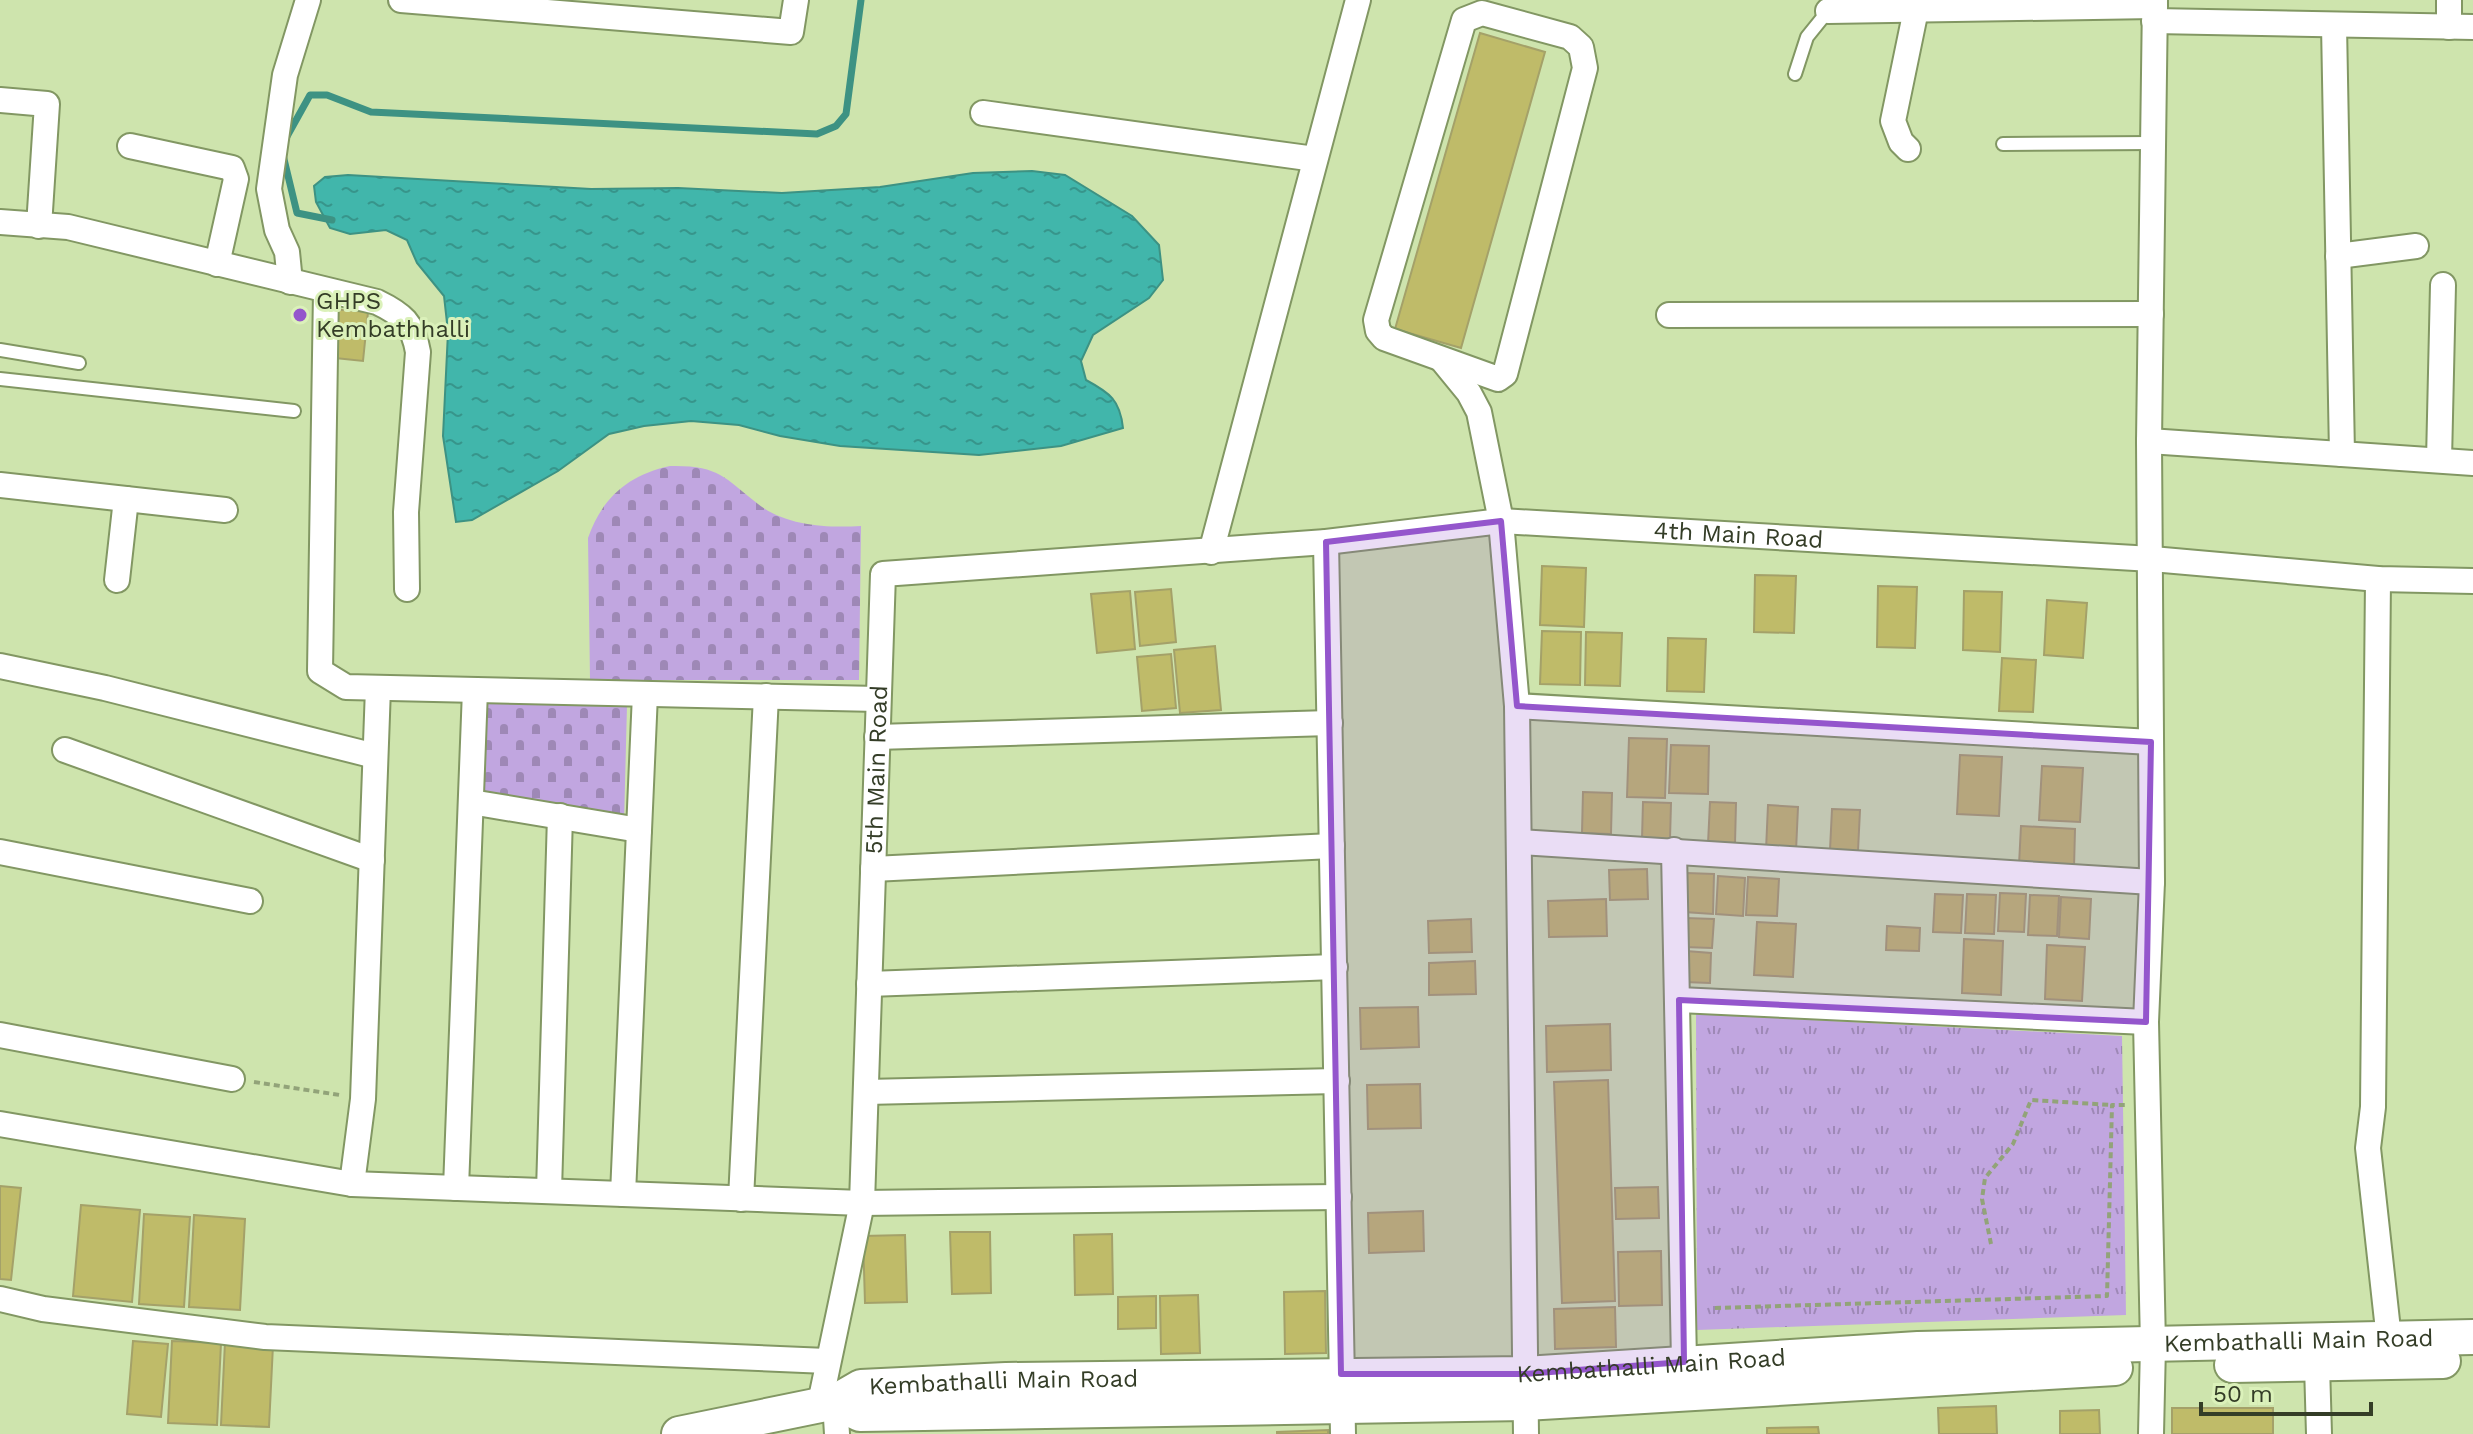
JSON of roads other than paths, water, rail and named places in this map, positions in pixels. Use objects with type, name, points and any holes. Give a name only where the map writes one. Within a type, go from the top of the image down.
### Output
[{"type":"street","points":[[290,282],[287,252],[277,230],[269,189],[285,75],[308,0]]},
{"type":"street","points":[[401,0],[791,32],[796,0]]},
{"type":"street","points":[[1211,552],[1358,0]]},
{"type":"street","points":[[1828,11],[1917,5],[2155,9],[2334,25],[2461,27],[2449,0]]},
{"type":"street","points":[[1908,149],[1901,142],[1893,121],[1917,5]]},
{"type":"street","points":[[2151,1434],[2153,1356],[2146,1022],[2152,882],[2149,441],[2155,9]]},
{"type":"street","points":[[1442,360],[1498,379],[1504,378],[1585,68],[1581,47],[1570,37],[1482,13],[1464,20],[1376,320],[1384,338],[1442,360],[1469,393],[1479,412],[1501,521],[1517,706],[1525,1404]]},
{"type":"street","points":[[2334,25],[2342,454]]},
{"type":"street","points":[[0,100],[47,104],[39,226]]},
{"type":"street","points":[[983,113],[1315,159]]},
{"type":"street","points":[[130,146],[232,168],[236,179],[217,264]]},
{"type":"street","points":[[0,222],[68,227],[377,302],[402,314],[415,333],[418,352],[406,512],[407,589]]},
{"type":"street","points":[[2338,256],[2416,246]]},
{"type":"street","points":[[2439,460],[2443,285]]},
{"type":"street","points":[[326,292],[320,671],[346,687],[878,699]]},
{"type":"street","points":[[1669,315],[2151,314]]},
{"type":"street","points":[[2149,441],[2473,463]]},
{"type":"street","points":[[0,485],[225,510]]},
{"type":"street","points":[[117,580],[126,499]]},
{"type":"street","name":"4th Main Road","points":[[1326,542],[1501,521],[2152,559],[2378,579],[2473,581]]},
{"type":"street","points":[[1326,542],[1342,1421]]},
{"type":"street","name":"5th Main Road","points":[[831,1413],[827,1361],[862,1203],[883,574],[1326,542]]},
{"type":"street","points":[[2378,579],[2373,1107],[2368,1148],[2389,1339]]},
{"type":"street","points":[[0,666],[105,688],[375,756]]},
{"type":"street","points":[[352,1184],[363,1099],[378,688]]},
{"type":"street","points":[[456,1188],[475,690]]},
{"type":"street","points":[[623,1194],[645,694]]},
{"type":"street","points":[[741,1199],[766,696]]},
{"type":"street","points":[[1517,706],[2151,742]]},
{"type":"street","points":[[877,737],[1330,723]]},
{"type":"street","points":[[65,750],[372,860]]},
{"type":"street","points":[[471,802],[639,830]]},
{"type":"street","points":[[549,1191],[560,816]]},
{"type":"street","points":[[1519,842],[2152,882]]},
{"type":"street","points":[[873,869],[1332,846]]},
{"type":"street","points":[[1674,850],[1684,1362]]},
{"type":"street","points":[[0,852],[250,901]]},
{"type":"street","points":[[869,984],[1335,967]]},
{"type":"street","points":[[1679,1000],[2146,1022]]},
{"type":"street","points":[[0,1035],[232,1079]]},
{"type":"street","points":[[866,1092],[1337,1081]]},
{"type":"street","points":[[0,1124],[352,1184],[862,1203],[1339,1197]]},
{"type":"street","points":[[0,1299],[43,1309],[265,1337],[827,1361]]},
{"type":"street","name":"Kembathalli Main Road","points":[[679,1434],[831,1413],[1342,1421],[2153,1356],[2389,1339],[2473,1337]]},
{"type":"street","name":"Kembathalli Main Road","points":[[831,1413],[861,1387],[1006,1380],[1341,1374],[1525,1404],[1684,1362],[1918,1349],[2153,1356],[2317,1365],[2473,1360]]},
{"type":"street","points":[[2317,1365],[2319,1434]]},
{"type":"lane","points":[[1795,74],[1807,37],[1828,11]]},
{"type":"lane","points":[[2003,144],[2153,143]]},
{"type":"lane","points":[[0,350],[79,363]]},
{"type":"lane","points":[[0,379],[294,411]]},
{"type":"water","points":[[1032,171],[1065,175],[1132,216],[1159,245],[1163,280],[1149,298],[1093,335],[1081,361],[1086,380],[1116,404],[1123,428],[1061,446],[979,455],[840,446],[780,436],[739,425],[691,421],[644,426],[609,434],[558,471],[472,520],[456,522],[443,436],[448,332],[444,296],[417,263],[407,240],[386,230],[350,234],[330,228],[316,202],[314,186],[325,177],[348,175],[591,189],[678,188],[782,193],[880,187],[973,173]]},
{"type":"waterway","points":[[285,140],[310,95],[327,95],[371,112],[817,134],[836,126],[846,114],[861,0]]},
{"type":"waterway","points":[[283,155],[297,213],[332,220]]},
{"type":"place","name":"GHPS Kembathhalli","points":[[300,315]]}]
